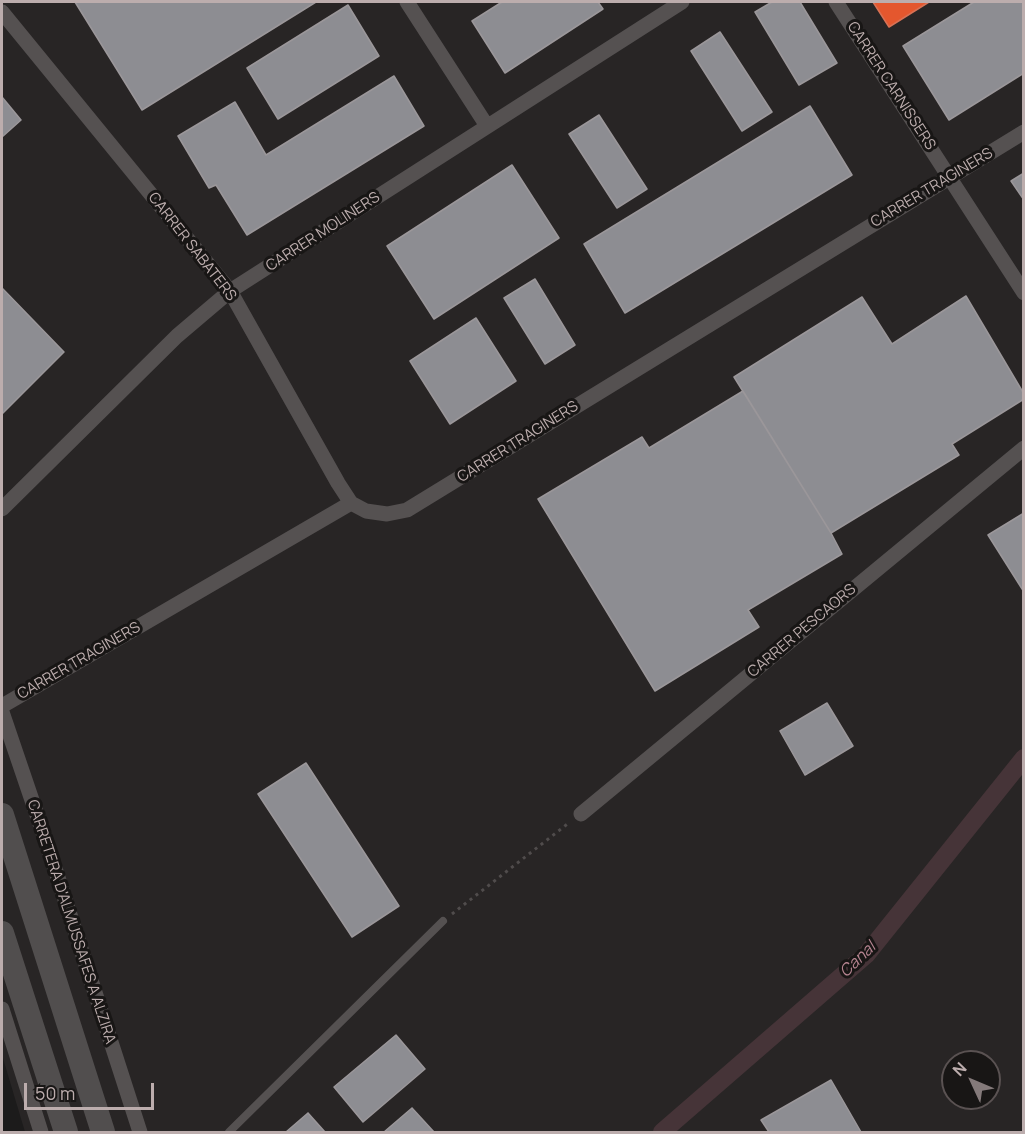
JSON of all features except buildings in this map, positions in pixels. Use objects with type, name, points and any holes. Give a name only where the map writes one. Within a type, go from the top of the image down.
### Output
[{"type":"main road","points":[[2,815],[103,1132]]},
{"type":"main road","points":[[2,933],[66,1132]]},
{"type":"street","points":[[407,2],[487,126]]},
{"type":"street","name":"CARRER MOLINERS","points":[[2,509],[177,336],[230,291],[682,2]]},
{"type":"street","name":"CARRER CARNISSERS","points":[[837,2],[1023,293]]},
{"type":"street","name":"CARRER SABATERS","points":[[2,12],[230,291],[351,503]]},
{"type":"street","name":"CARRER TRAGINERS","points":[[2,705],[351,503],[366,512],[387,514],[407,510],[1023,132]]},
{"type":"street","name":"CARRER PESCAORS","points":[[581,814],[1023,448]]},
{"type":"street","name":"CARRETERA D'ALMUSSAFES A ALZIRA","points":[[2,712],[140,1132]]},
{"type":"street","points":[[2,1009],[41,1132]]},
{"type":"lane","points":[[230,1132],[443,921]]},
{"type":"path","points":[[443,921],[581,814]]},
{"type":"shaded area","points":[[2,2],[1023,2],[1023,1132],[25,1132],[2,1055]]},
{"type":"waterway","name":"Canal","points":[[662,1132],[866,955],[1024,758]]}]
